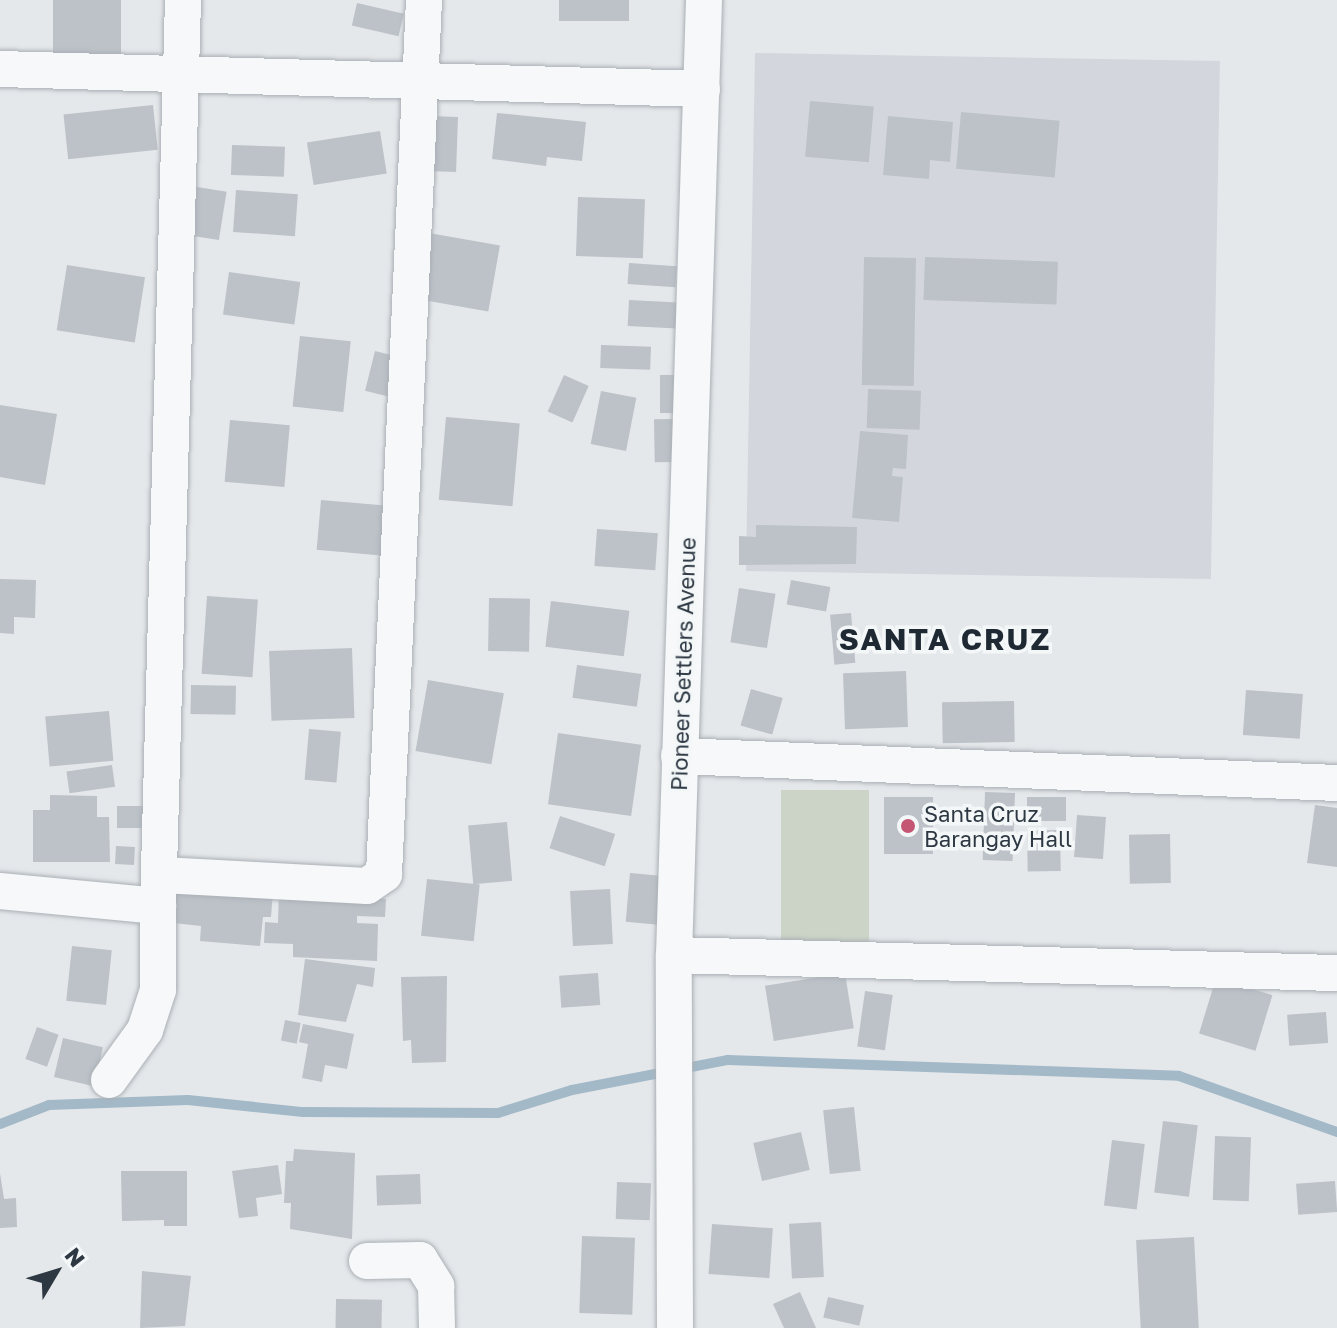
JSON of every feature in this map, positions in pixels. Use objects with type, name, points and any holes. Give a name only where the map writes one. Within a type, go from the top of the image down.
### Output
[{"type":"street","points":[[109,1080],[145,1030],[158,990],[178,74],[183,0]]},
{"type":"street","points":[[0,891],[367,886],[384,874],[417,81],[424,0]]},
{"type":"street","name":"Pioneer Settlers Avenue","points":[[675,1328],[674,955],[704,0]]},
{"type":"street","points":[[0,69],[702,89]]},
{"type":"street","points":[[679,756],[1337,783]]},
{"type":"street","points":[[674,955],[1337,973]]},
{"type":"street","points":[[367,1261],[420,1260],[436,1286],[437,1328]]},
{"type":"shaded area","points":[[755,53],[1220,61],[1211,579],[746,571]]},
{"type":"shaded area","points":[[781,790],[869,790],[869,954],[781,954]]},
{"type":"building","points":[[53,0],[121,0],[121,55],[53,55]]},
{"type":"building","points":[[559,0],[629,0],[629,21],[559,21]]},
{"type":"building","points":[[357,3],[404,14],[399,36],[352,25]]},
{"type":"building","points":[[810,101],[874,107],[869,162],[805,157]]},
{"type":"building","points":[[153,105],[158,150],[68,159],[63,114]]},
{"type":"building","points":[[961,112],[1060,121],[1055,177],[956,169]]},
{"type":"building","points":[[497,113],[586,122],[582,161],[547,157],[546,166],[492,159]]},
{"type":"building","points":[[429,116],[458,117],[456,172],[427,171]]},
{"type":"building","points":[[888,116],[953,122],[950,162],[930,160],[929,179],[883,175]]},
{"type":"building","points":[[380,131],[387,173],[314,185],[307,143]]},
{"type":"building","points":[[232,145],[285,147],[284,177],[231,175]]},
{"type":"building","points":[[191,186],[227,192],[219,240],[183,234]]},
{"type":"building","points":[[236,190],[298,194],[295,236],[233,232]]},
{"type":"building","points":[[578,197],[645,199],[643,258],[576,256]]},
{"type":"building","points":[[429,233],[500,246],[488,311],[417,299]]},
{"type":"building","points":[[864,257],[916,258],[914,386],[862,385]]},
{"type":"building","points":[[925,257],[1058,262],[1056,305],[923,300]]},
{"type":"building","points":[[629,263],[677,266],[675,287],[628,284]]},
{"type":"building","points":[[67,265],[145,277],[135,343],[57,330]]},
{"type":"building","points":[[229,272],[300,282],[294,325],[223,315]]},
{"type":"building","points":[[629,300],[683,303],[682,329],[628,326]]},
{"type":"building","points":[[300,336],[351,341],[343,412],[293,407]]},
{"type":"building","points":[[601,345],[651,347],[650,370],[600,368]]},
{"type":"building","points":[[375,351],[399,357],[389,397],[365,391]]},
{"type":"building","points":[[564,375],[589,386],[572,423],[548,412]]},
{"type":"building","points":[[660,375],[679,375],[679,413],[660,413]]},
{"type":"building","points":[[868,389],[921,391],[920,430],[867,428]]},
{"type":"building","points":[[601,391],[636,398],[626,451],[591,444]]},
{"type":"building","points":[[0,405],[57,414],[45,485],[0,477]]},
{"type":"building","points":[[446,417],[520,423],[512,506],[439,500]]},
{"type":"building","points":[[654,419],[674,419],[675,462],[655,462]]},
{"type":"building","points":[[230,420],[290,425],[284,487],[225,482]]},
{"type":"building","points":[[860,431],[908,435],[906,469],[893,468],[892,476],[903,477],[899,522],[852,518]]},
{"type":"building","points":[[321,500],[391,506],[386,556],[317,550]]},
{"type":"building","points":[[756,525],[857,527],[856,564],[739,565],[739,536],[756,537]]},
{"type":"building","points":[[597,529],[658,533],[655,570],[594,566]]},
{"type":"building","points":[[0,579],[36,580],[35,618],[14,617],[14,634],[0,633]]},
{"type":"building","points":[[791,580],[830,587],[826,612],[787,605]]},
{"type":"building","points":[[739,588],[776,594],[767,648],[730,642]]},
{"type":"building","points":[[207,596],[258,600],[252,677],[202,674]]},
{"type":"building","points":[[489,598],[530,599],[529,652],[488,651]]},
{"type":"building","points":[[551,601],[629,611],[624,656],[545,647]]},
{"type":"building","points":[[851,613],[855,663],[834,665],[830,615]]},
{"type":"building","points":[[352,648],[354,718],[271,721],[269,651]]},
{"type":"building","points":[[577,665],[641,674],[637,707],[572,698]]},
{"type":"building","points":[[906,671],[908,727],[845,729],[843,673]]},
{"type":"building","points":[[428,680],[504,693],[491,764],[415,751]]},
{"type":"building","points":[[191,685],[236,686],[235,715],[190,714]]},
{"type":"building","points":[[751,689],[783,698],[772,735],[741,726]]},
{"type":"building","points":[[1246,690],[1303,694],[1300,739],[1243,735]]},
{"type":"building","points":[[1014,701],[1015,742],[943,743],[942,702]]},
{"type":"building","points":[[109,711],[113,761],[50,766],[45,717]]},
{"type":"building","points":[[309,729],[341,732],[336,783],[305,780]]},
{"type":"building","points":[[558,733],[641,745],[631,816],[548,804]]},
{"type":"building","points":[[112,765],[115,787],[70,793],[66,771]]},
{"type":"building","points":[[985,792],[1015,793],[1013,861],[983,860]]},
{"type":"building","points":[[50,795],[97,796],[97,817],[109,817],[110,862],[33,862],[33,810],[50,810]]},
{"type":"building","name":"Santa Cruz Barangay Hall","points":[[884,797],[933,797],[933,854],[884,854]]},
{"type":"building","points":[[1027,797],[1066,797],[1066,821],[1027,821]]},
{"type":"building","points":[[1315,805],[1337,808],[1337,867],[1307,863]]},
{"type":"building","points":[[117,806],[148,806],[148,828],[117,828]]},
{"type":"building","points":[[1077,815],[1106,817],[1103,859],[1074,857]]},
{"type":"building","points":[[560,816],[615,834],[605,866],[549,848]]},
{"type":"building","points":[[507,822],[512,881],[473,884],[468,825]]},
{"type":"building","points":[[1060,830],[1061,871],[1028,872],[1027,831]]},
{"type":"building","points":[[1170,834],[1171,883],[1130,884],[1129,835]]},
{"type":"building","points":[[116,846],[135,847],[134,865],[115,864]]},
{"type":"building","points":[[630,873],[663,876],[659,925],[626,922]]},
{"type":"building","points":[[427,879],[480,885],[474,941],[421,936]]},
{"type":"building","points":[[177,882],[273,891],[271,917],[263,917],[260,946],[200,941],[201,926],[174,923]]},
{"type":"building","points":[[610,889],[613,944],[573,946],[570,891]]},
{"type":"building","points":[[279,890],[386,899],[385,917],[357,916],[357,923],[378,924],[377,961],[293,957],[293,944],[264,943],[265,922],[278,923]]},
{"type":"building","points":[[72,946],[112,950],[106,1005],[66,1001]]},
{"type":"building","points":[[305,959],[375,968],[373,987],[357,984],[346,1022],[298,1015]]},
{"type":"building","points":[[598,973],[600,1005],[561,1008],[559,976]]},
{"type":"building","points":[[845,973],[854,1028],[774,1041],[765,986]]},
{"type":"building","points":[[447,976],[446,1062],[412,1063],[411,1040],[403,1041],[401,977]]},
{"type":"building","points":[[1216,978],[1272,995],[1255,1051],[1199,1033]]},
{"type":"building","points":[[865,991],[893,995],[885,1050],[857,1046]]},
{"type":"building","points":[[1326,1012],[1328,1043],[1289,1046],[1287,1015]]},
{"type":"building","points":[[285,1020],[301,1023],[297,1044],[281,1041]]},
{"type":"building","points":[[303,1024],[354,1034],[347,1069],[325,1065],[322,1082],[302,1078],[308,1044],[299,1042]]},
{"type":"building","points":[[37,1027],[59,1035],[47,1067],[25,1059]]},
{"type":"building","points":[[63,1038],[103,1047],[94,1086],[54,1077]]},
{"type":"building","points":[[854,1107],[861,1171],[830,1174],[823,1110]]},
{"type":"building","points":[[1163,1121],[1198,1125],[1189,1197],[1154,1192]]},
{"type":"building","points":[[801,1132],[810,1170],[762,1181],[753,1143]]},
{"type":"building","points":[[1215,1136],[1251,1137],[1249,1201],[1213,1200]]},
{"type":"building","points":[[1112,1140],[1145,1144],[1137,1210],[1104,1206]]},
{"type":"building","points":[[294,1149],[355,1153],[352,1239],[290,1229],[291,1203],[284,1203],[286,1161],[293,1161]]},
{"type":"building","points":[[278,1165],[282,1194],[256,1198],[258,1216],[239,1218],[232,1171]]},
{"type":"building","points":[[121,1171],[187,1171],[187,1226],[164,1226],[164,1220],[122,1221]]},
{"type":"building","points":[[0,1173],[4,1199],[16,1198],[17,1227],[0,1228]]},
{"type":"building","points":[[420,1174],[421,1204],[377,1206],[376,1176]]},
{"type":"building","points":[[1335,1181],[1337,1212],[1298,1215],[1296,1184]]},
{"type":"building","points":[[617,1182],[651,1183],[650,1220],[616,1219]]},
{"type":"building","points":[[821,1222],[824,1277],[792,1279],[789,1224]]},
{"type":"building","points":[[712,1224],[773,1228],[769,1278],[709,1274]]},
{"type":"building","points":[[582,1236],[635,1238],[632,1315],[579,1313]]},
{"type":"building","points":[[1194,1237],[1199,1328],[1141,1328],[1136,1240]]},
{"type":"building","points":[[142,1271],[191,1276],[185,1326],[140,1328]]},
{"type":"building","points":[[800,1292],[816,1328],[784,1328],[773,1304]]},
{"type":"building","points":[[828,1297],[864,1305],[859,1326],[823,1317]]},
{"type":"building","points":[[336,1299],[382,1300],[382,1328],[335,1328]]},
{"type":"waterway","points":[[0,1124],[49,1105],[188,1100],[303,1112],[498,1113],[572,1090],[728,1060],[1179,1076],[1337,1132]]},
{"type":"place","name":"Santa Cruz Barangay Hall","points":[[908,826]]},
{"type":"district","name":"SANTA CRUZ","points":[[945,639]]}]
